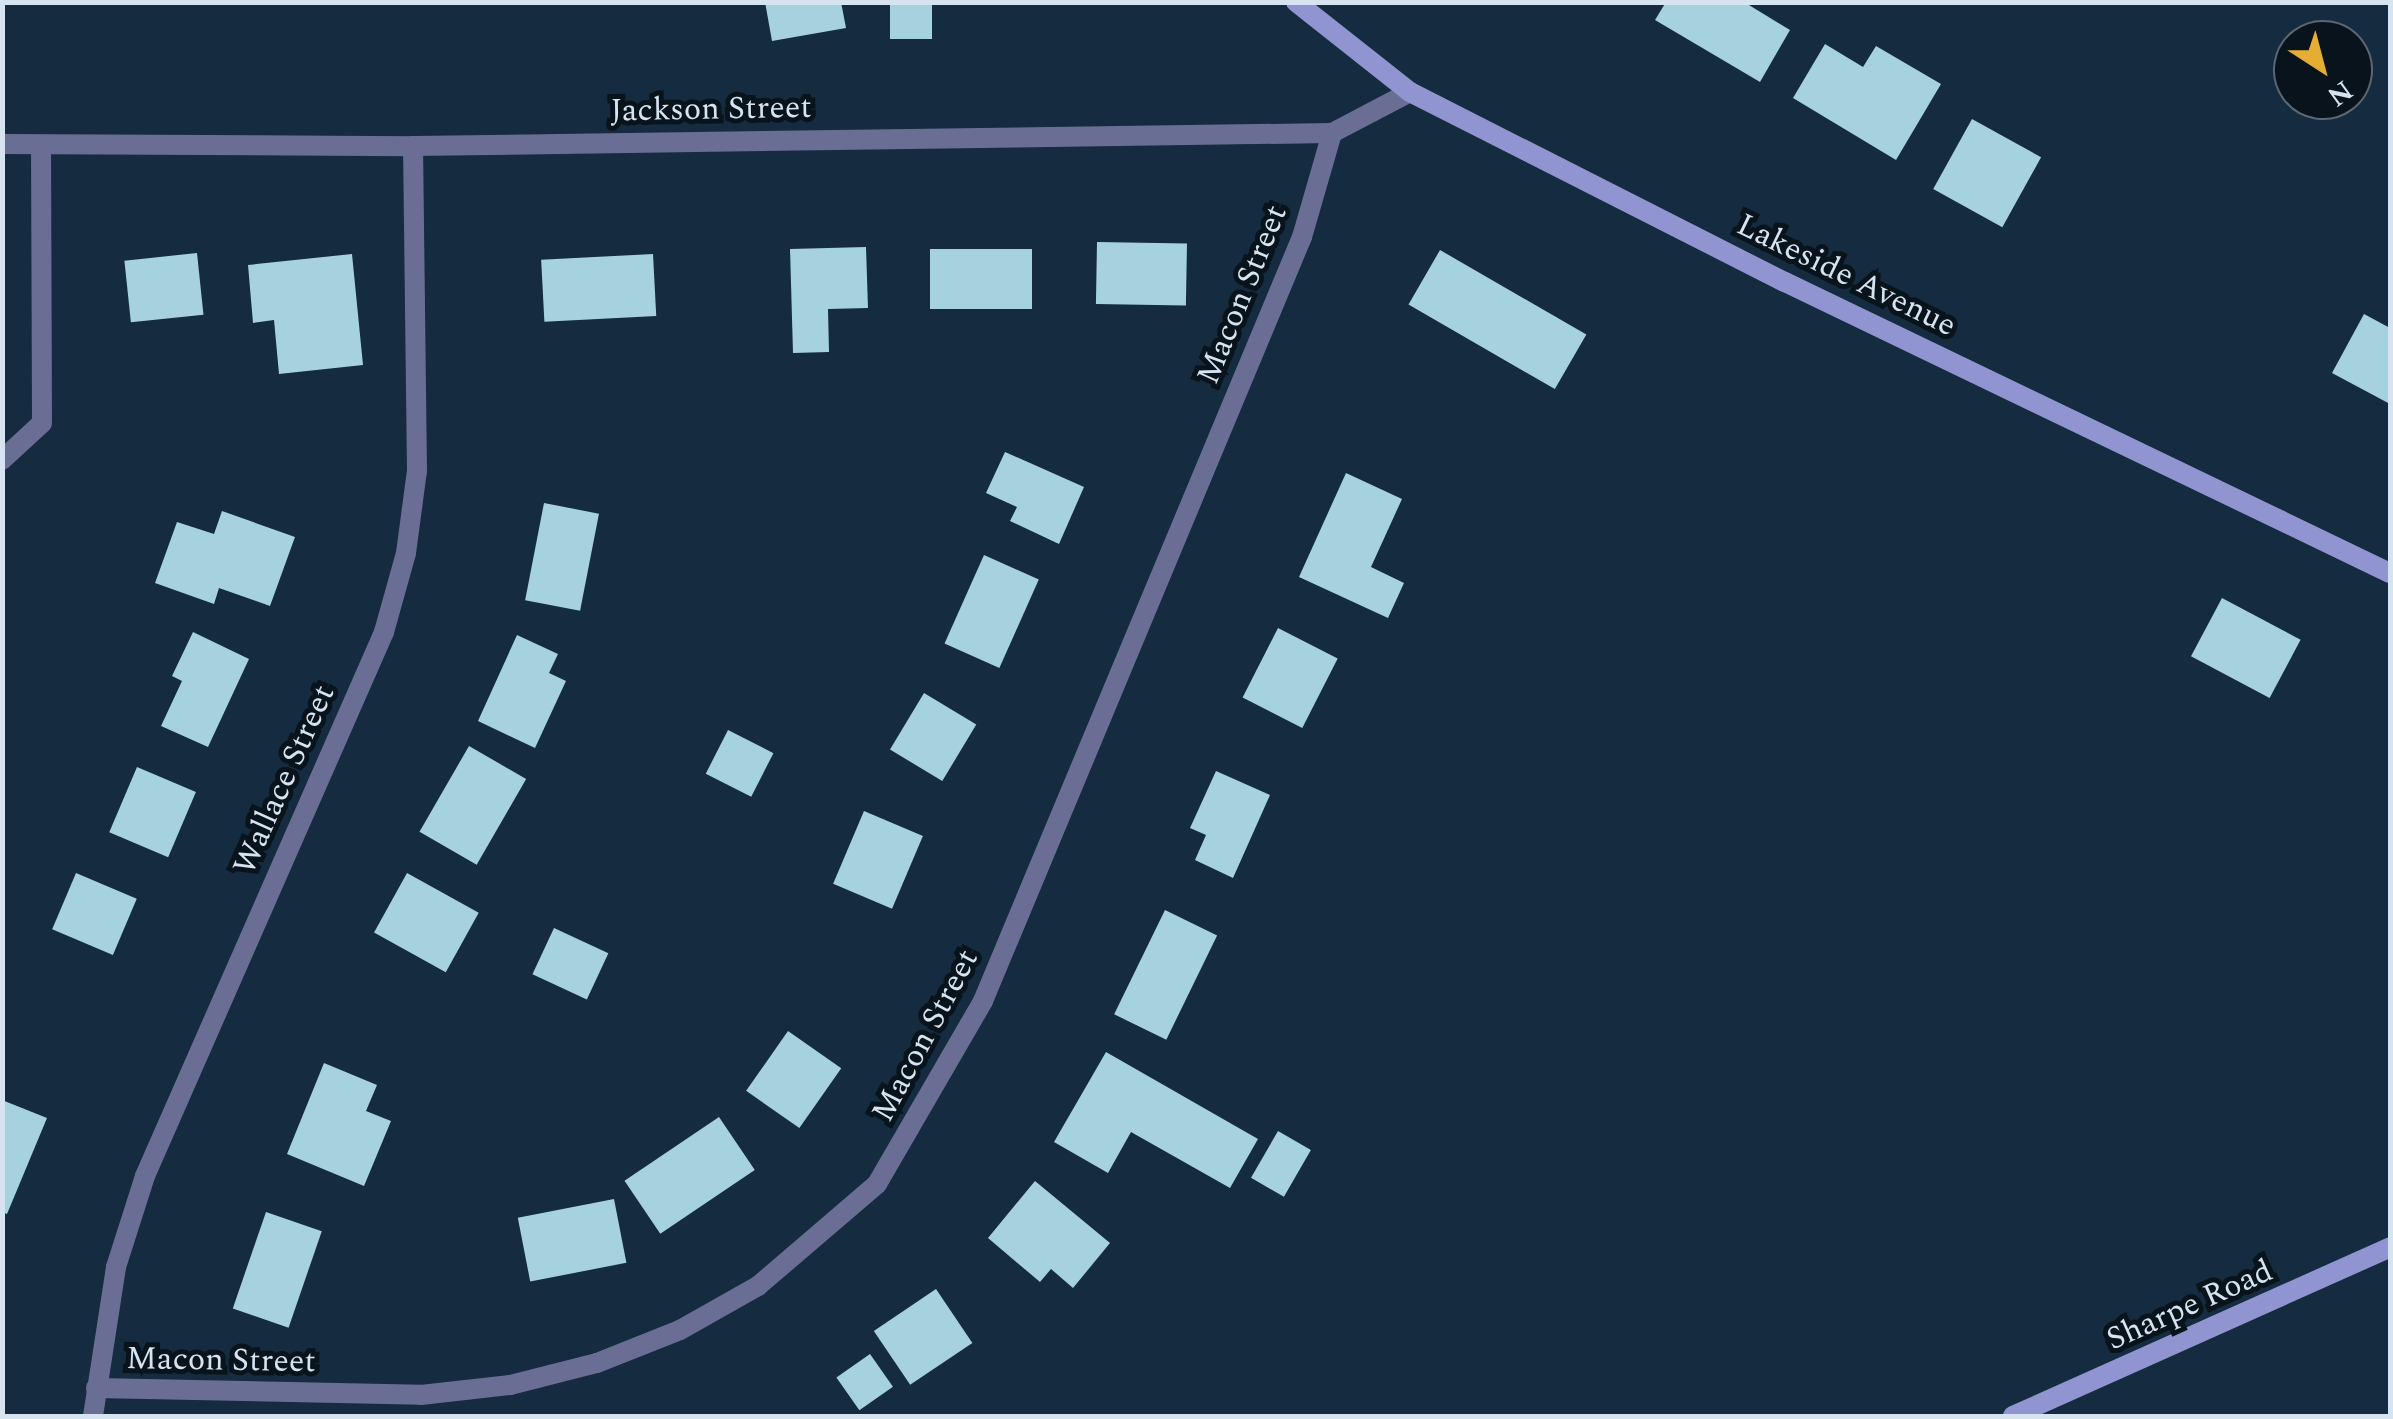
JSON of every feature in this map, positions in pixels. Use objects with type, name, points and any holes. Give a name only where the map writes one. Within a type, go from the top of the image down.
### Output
[{"type":"street","name":"Lakeside Avenue","points":[[1296,2],[1410,92],[1785,282],[2390,573]]},
{"type":"street","name":"Jackson Street","points":[[2,144],[413,146],[1332,133],[1410,92]]},
{"type":"street","name":"Macon Street","points":[[96,1388],[421,1395],[510,1385],[597,1364],[680,1330],[758,1286],[876,1184],[984,1002],[1302,236],[1332,133]]},
{"type":"street","points":[[2,460],[42,423],[42,144]]},
{"type":"street","name":"Wallace Street","points":[[92,1416],[116,1267],[144,1176],[384,632],[406,553],[418,471],[413,146]]},
{"type":"street","name":"Sharpe Road","points":[[2012,1416],[2390,1247]]},
{"type":"building","points":[[765,2],[841,2],[846,28],[772,41]]},
{"type":"building","points":[[890,2],[932,2],[932,39],[890,39]]},
{"type":"building","points":[[1666,2],[1744,2],[1790,30],[1760,82],[1655,20]]},
{"type":"building","points":[[1825,44],[1863,67],[1876,46],[1941,84],[1896,160],[1793,98]]},
{"type":"building","points":[[1972,119],[2041,157],[2002,227],[1933,189]]},
{"type":"building","points":[[1097,242],[1187,244],[1186,306],[1096,304]]},
{"type":"building","points":[[866,247],[868,308],[828,309],[829,352],[793,353],[790,249]]},
{"type":"building","points":[[930,249],[1032,249],[1032,309],[930,309]]},
{"type":"building","points":[[1440,250],[1586,334],[1555,389],[1408,305]]},
{"type":"building","points":[[197,253],[203,315],[131,322],[124,261]]},
{"type":"building","points":[[352,254],[363,365],[279,374],[274,320],[253,323],[248,265]]},
{"type":"building","points":[[653,254],[656,316],[544,322],[541,260]]},
{"type":"building","points":[[2364,314],[2390,328],[2390,404],[2332,373]]},
{"type":"building","points":[[1005,452],[1084,487],[1059,544],[1010,521],[1017,507],[986,493]]},
{"type":"building","points":[[1346,473],[1402,499],[1371,567],[1404,583],[1388,618],[1299,577]]},
{"type":"building","points":[[544,503],[599,514],[580,611],[525,600]]},
{"type":"building","points":[[222,511],[295,537],[270,606],[219,588],[214,604],[155,583],[177,522],[214,534]]},
{"type":"building","points":[[984,555],[1039,579],[999,668],[945,644]]},
{"type":"building","points":[[2222,598],[2301,640],[2270,698],[2191,656]]},
{"type":"building","points":[[1278,628],[1338,658],[1302,728],[1243,697]]},
{"type":"building","points":[[193,632],[249,659],[208,747],[161,726],[182,681],[172,676]]},
{"type":"building","points":[[517,635],[558,654],[549,673],[566,681],[535,748],[478,721]]},
{"type":"building","points":[[924,693],[976,724],[942,781],[890,750]]},
{"type":"building","points":[[728,730],[773,753],[751,797],[706,774]]},
{"type":"building","points":[[469,746],[526,779],[477,865],[420,832]]},
{"type":"building","points":[[137,767],[196,792],[168,857],[109,832]]},
{"type":"building","points":[[1216,771],[1270,795],[1233,878],[1195,860],[1206,835],[1190,828]]},
{"type":"building","points":[[864,811],[923,836],[892,909],[833,884]]},
{"type":"building","points":[[76,873],[137,899],[113,955],[52,929]]},
{"type":"building","points":[[407,873],[479,913],[446,972],[374,932]]},
{"type":"building","points":[[1165,910],[1217,935],[1166,1040],[1114,1014]]},
{"type":"building","points":[[554,928],[608,953],[587,1000],[532,974]]},
{"type":"building","points":[[788,1031],[841,1068],[799,1128],[746,1091]]},
{"type":"building","points":[[1106,1052],[1258,1139],[1230,1188],[1131,1132],[1108,1173],[1054,1142]]},
{"type":"building","points":[[324,1063],[377,1085],[366,1111],[391,1121],[364,1186],[287,1154]]},
{"type":"building","points":[[2,1100],[47,1118],[7,1214],[2,1212]]},
{"type":"building","points":[[719,1117],[755,1170],[660,1234],[624,1181]]},
{"type":"building","points":[[1278,1131],[1311,1150],[1284,1197],[1251,1178]]},
{"type":"building","points":[[1035,1181],[1110,1243],[1073,1288],[1051,1269],[1040,1282],[988,1238]]},
{"type":"building","points":[[614,1199],[626,1263],[530,1282],[518,1218]]},
{"type":"building","points":[[266,1212],[322,1231],[289,1328],[233,1308]]},
{"type":"building","points":[[936,1289],[972,1343],[910,1385],[874,1331]]},
{"type":"building","points":[[870,1354],[893,1387],[859,1410],[836,1378]]}]
